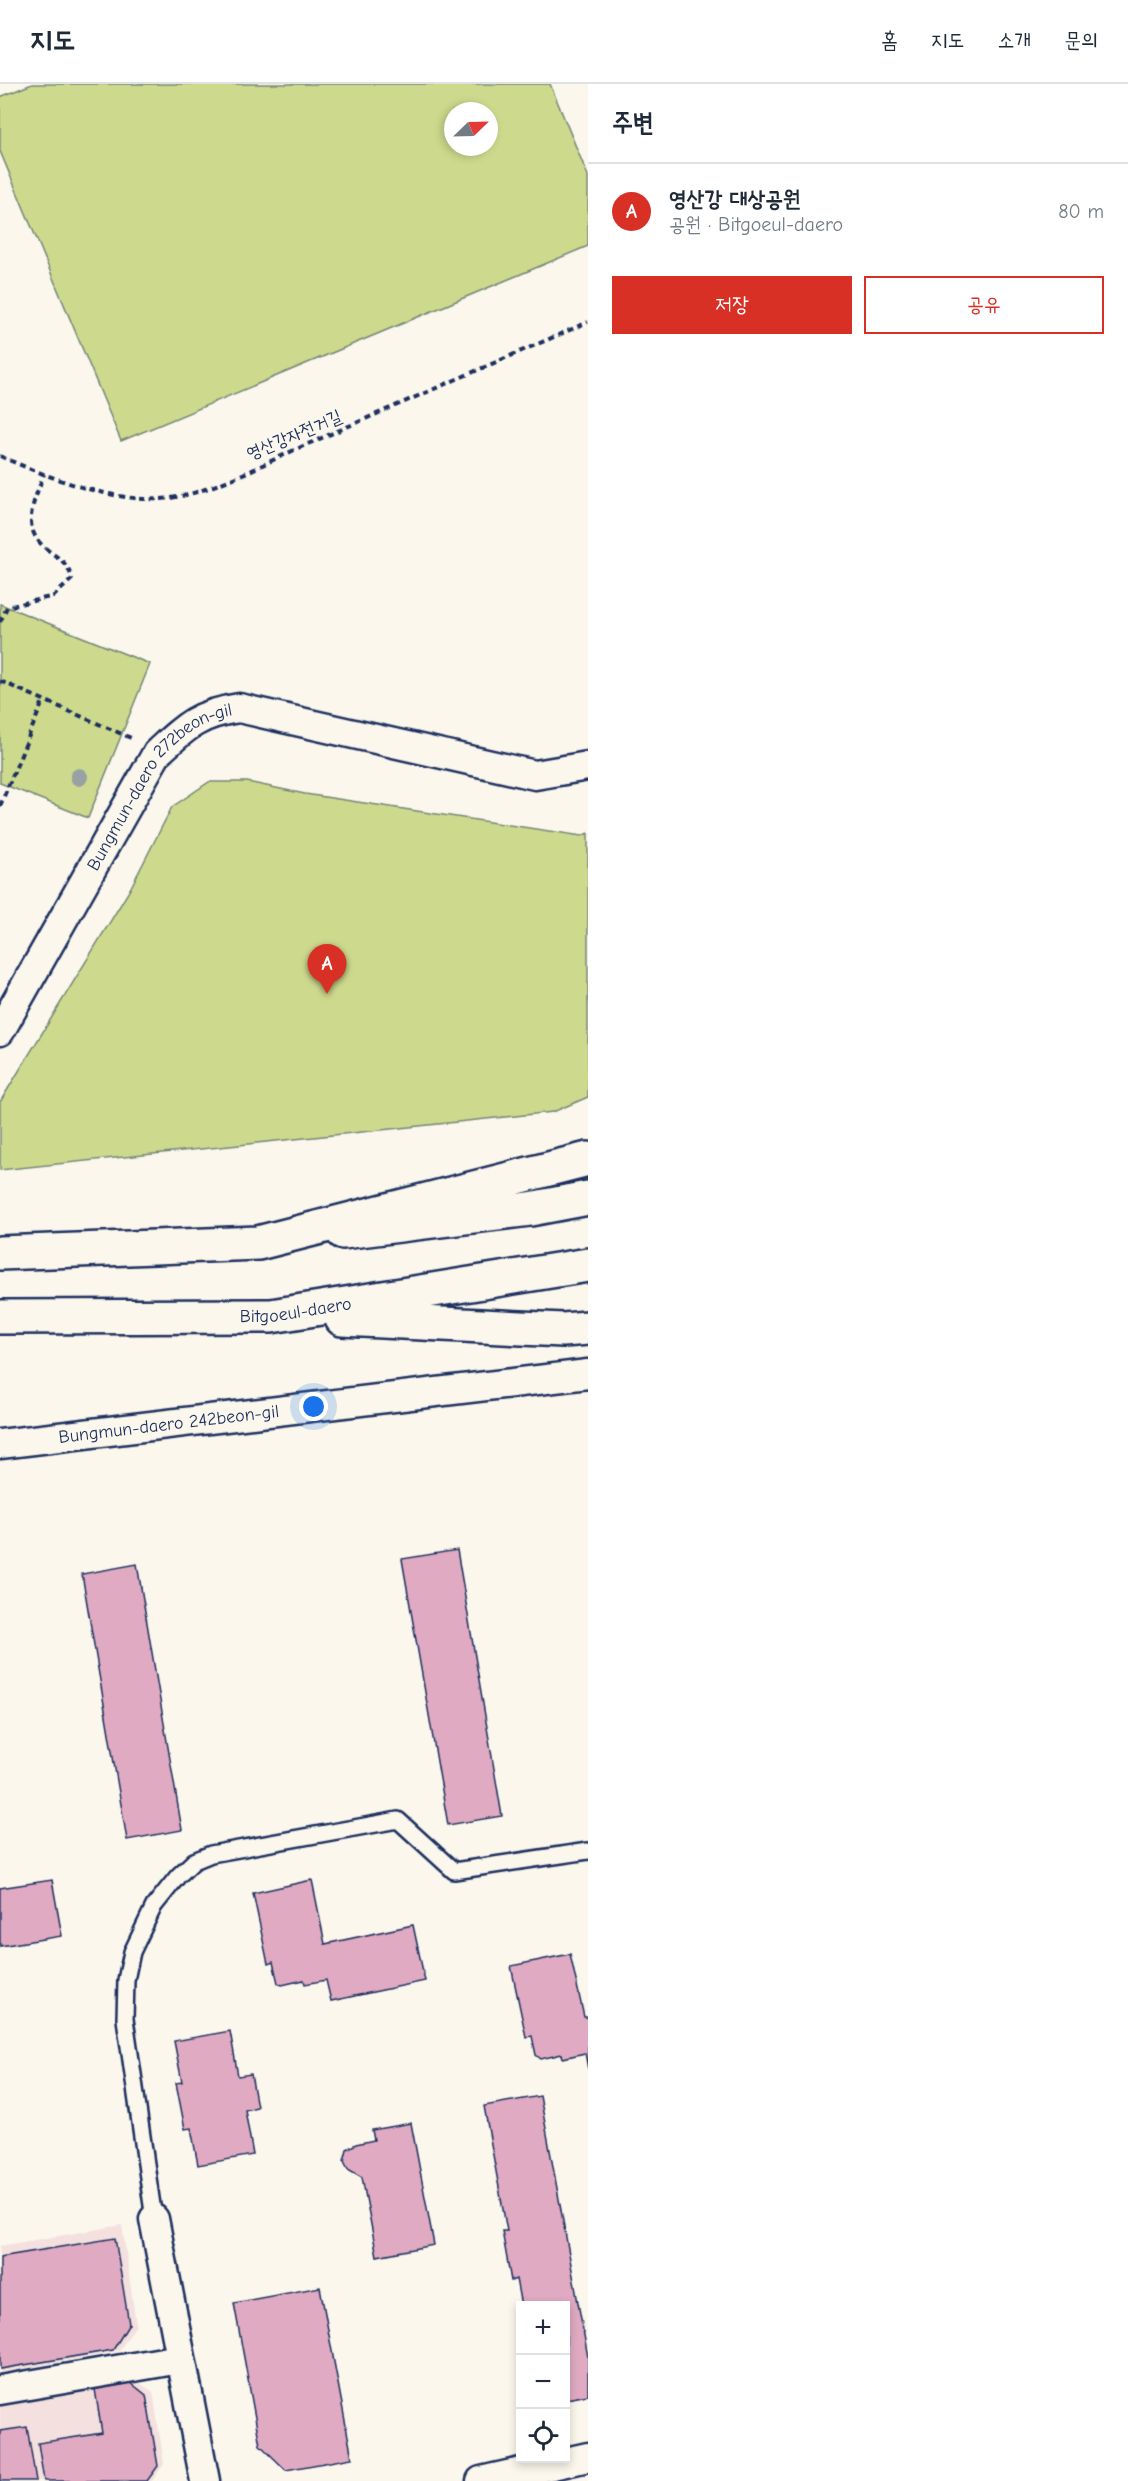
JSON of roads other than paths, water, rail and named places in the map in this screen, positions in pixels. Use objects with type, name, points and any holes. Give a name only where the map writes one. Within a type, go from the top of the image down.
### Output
[{"type":"main road","points":[[258,1243],[588,1159]]},
{"type":"main road","points":[[0,1253],[258,1243],[530,1209],[588,1198]]},
{"type":"main road","name":"Bitgoeul-daero","points":[[0,1317],[271,1316],[588,1265]]},
{"type":"main road","points":[[271,1316],[564,1330],[588,1328]]},
{"type":"street","name":"Bungmun-daero 272beon-gil","points":[[0,1031],[157,753],[183,729],[211,712],[239,708],[536,775],[588,766]]},
{"type":"street","name":"Bungmun-daero 242beon-gil","points":[[0,1444],[588,1374]]},
{"type":"street","points":[[154,2219],[205,2481]]},
{"type":"street","points":[[0,2390],[180,2359]]},
{"type":"street","points":[[482,2481],[588,2457]]},
{"type":"lane","points":[[154,2219],[125,2019],[126,1980],[132,1952],[154,1906],[166,1889],[194,1861],[231,1849],[398,1820],[454,1871],[588,1851]]},
{"type":"place","name":"영산강 대상공원","points":[[327,994]]}]
